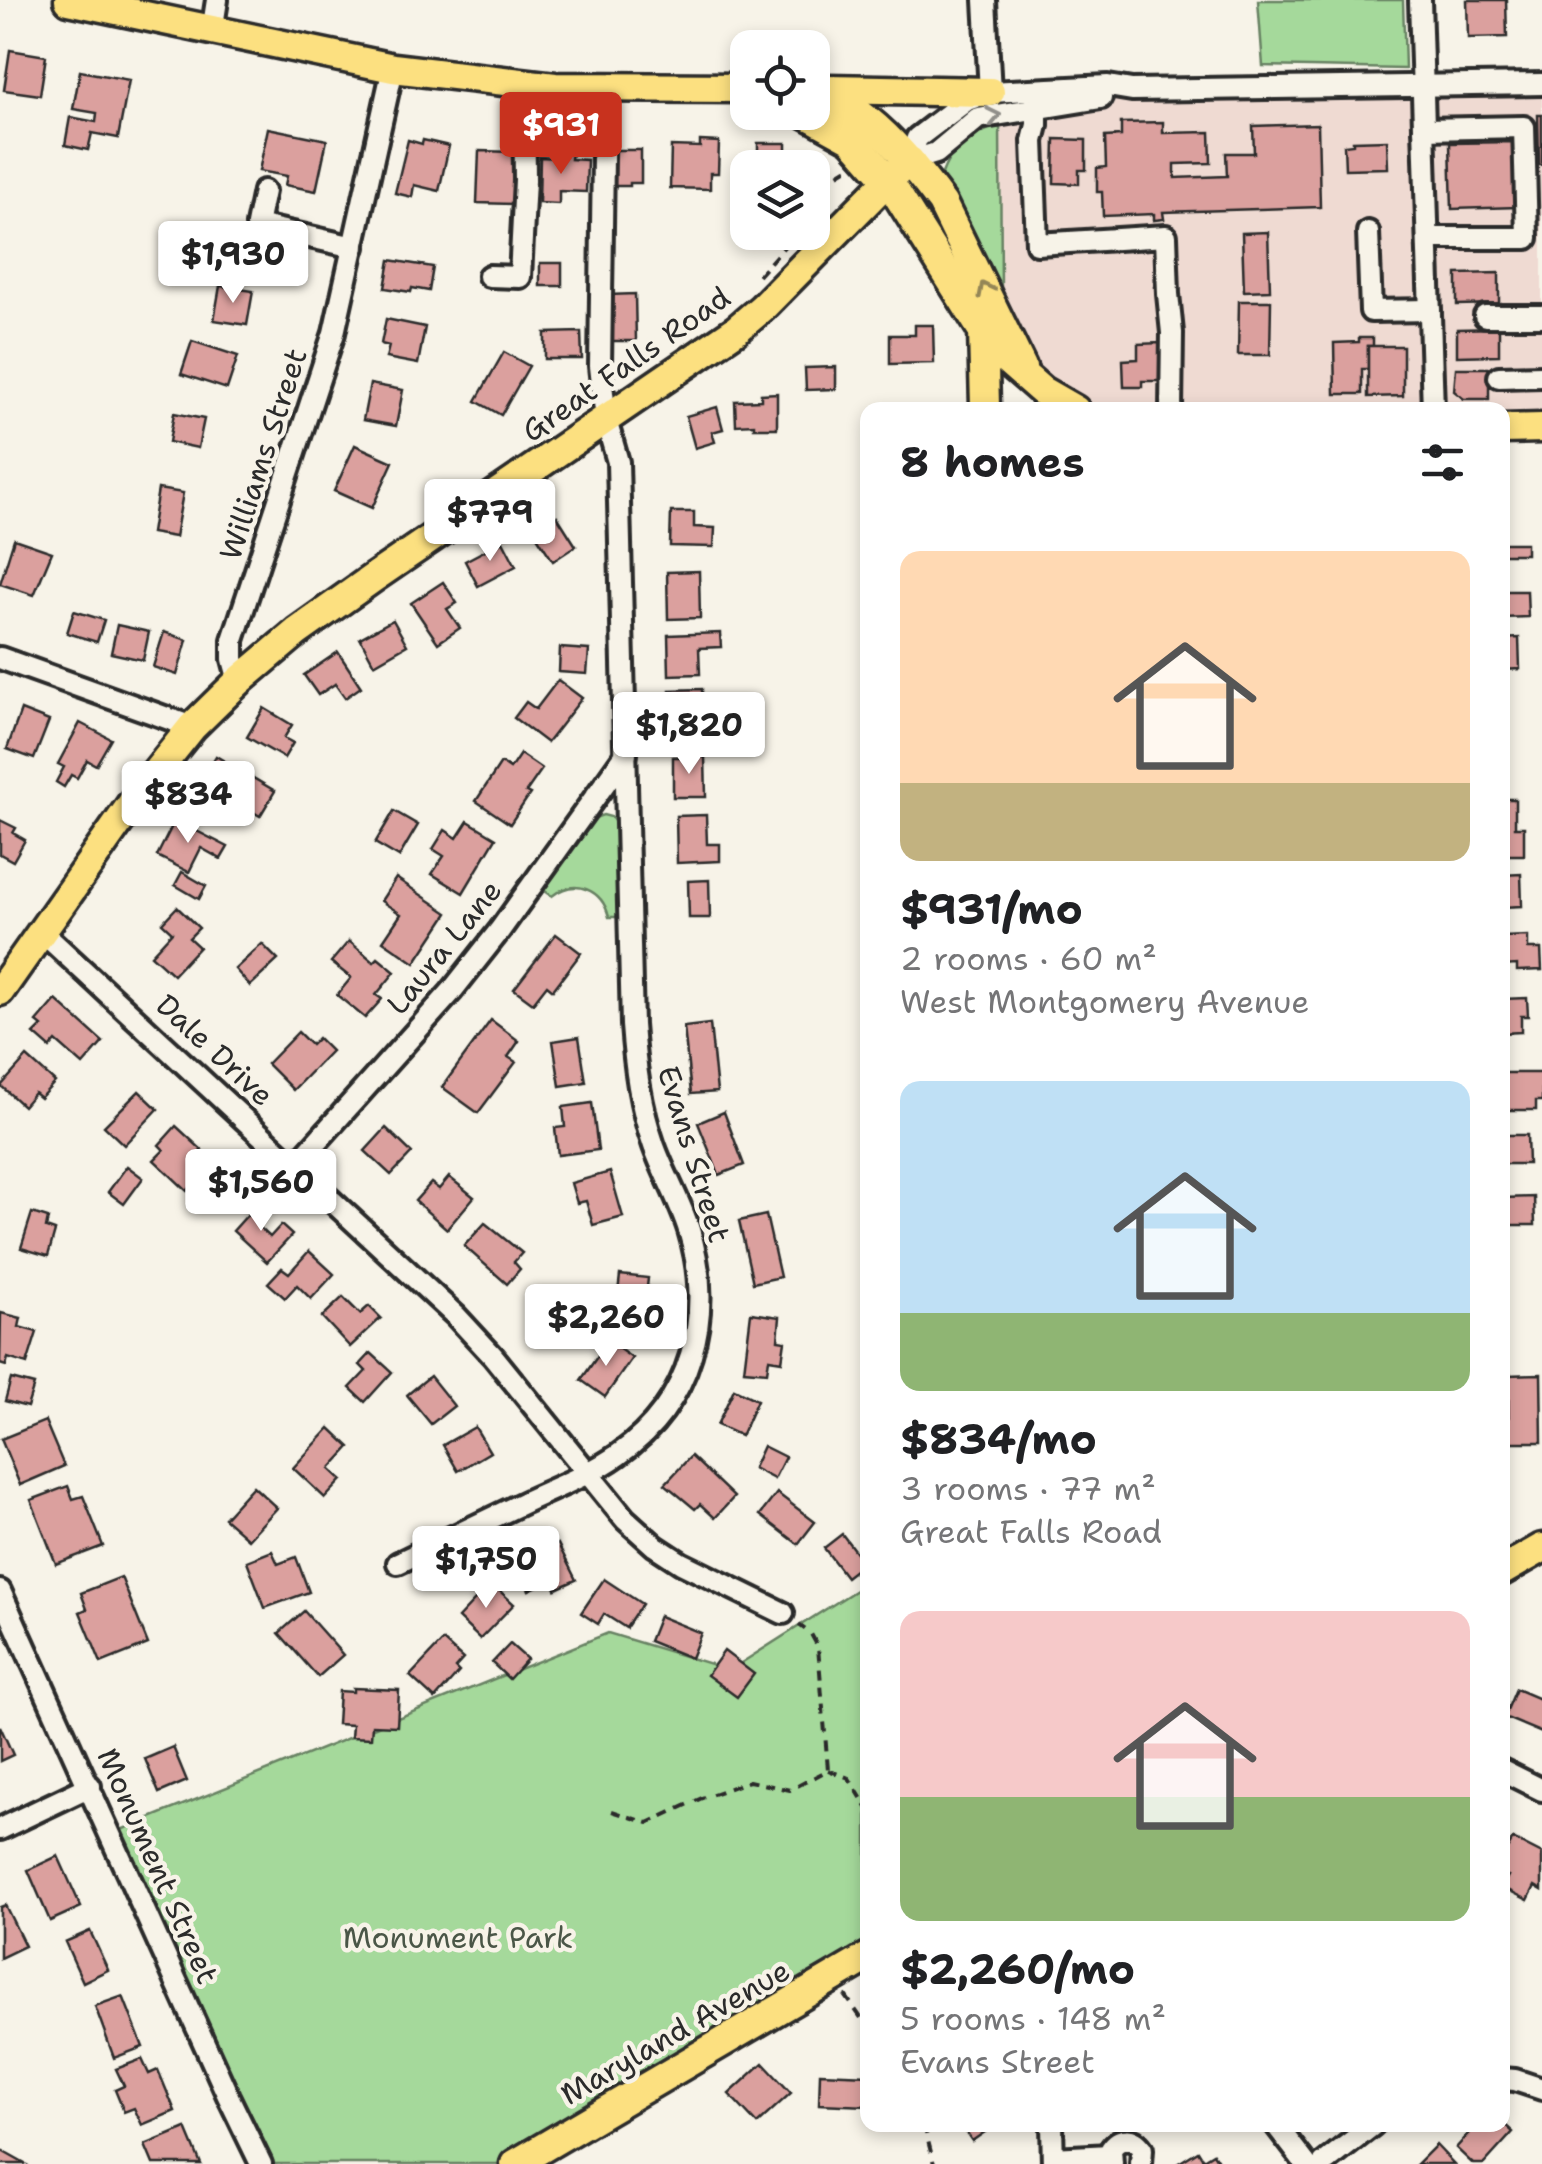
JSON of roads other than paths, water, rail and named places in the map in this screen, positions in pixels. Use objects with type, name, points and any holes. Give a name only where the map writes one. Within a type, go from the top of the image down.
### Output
[{"type":"main road","points":[[69,0],[393,68],[555,87],[730,90]]},
{"type":"main road","points":[[830,96],[990,92]]},
{"type":"main road","points":[[830,101],[852,106],[910,161],[942,204],[1035,384]]},
{"type":"main road","points":[[830,117],[888,180],[994,349],[1063,402]]},
{"type":"main road","name":"Great Falls Road","points":[[0,991],[140,792],[192,727],[239,680],[342,599],[736,330],[910,161]]},
{"type":"main road","points":[[983,332],[985,402]]},
{"type":"main road","points":[[988,402],[992,394],[1005,386],[1035,384]]},
{"type":"main road","points":[[1510,430],[1542,428]]},
{"type":"main road","points":[[1510,1566],[1542,1548]]},
{"type":"main road","name":"Maryland Avenue","points":[[514,2164],[860,1961]]},
{"type":"street","points":[[212,32],[217,0]]},
{"type":"street","points":[[984,0],[990,92]]},
{"type":"street","points":[[1420,0],[1433,402]]},
{"type":"street","name":"Williams Street","points":[[239,680],[232,659],[234,640],[334,333],[393,68]]},
{"type":"street","points":[[489,276],[520,277],[524,84]]},
{"type":"street","points":[[910,161],[917,138],[966,100],[990,92],[1108,86],[1132,90],[1542,84]]},
{"type":"street","name":"Evans Street","points":[[398,1563],[618,1455],[646,1432],[671,1401],[690,1362],[698,1330],[696,1262],[689,1229],[654,1148],[636,1068],[618,462],[606,420],[600,366],[604,87]]},
{"type":"street","points":[[910,161],[936,153],[978,118],[1105,98],[1132,90]]},
{"type":"street","points":[[1037,107],[1033,142],[1036,244],[1166,236],[1172,402]]},
{"type":"street","points":[[1424,129],[1524,127],[1527,238],[1428,238]]},
{"type":"street","points":[[264,191],[257,224],[354,247]]},
{"type":"street","points":[[1368,232],[1371,311],[1430,310]]},
{"type":"street","points":[[1486,316],[1542,316]]},
{"type":"street","points":[[1500,377],[1542,376]]},
{"type":"street","points":[[0,658],[192,727]]},
{"type":"street","name":"Laura Lane","points":[[296,1165],[451,992],[626,754]]},
{"type":"street","name":"Dale Drive","points":[[42,932],[456,1316],[625,1519],[655,1546],[682,1563],[783,1613]]},
{"type":"street","name":"Monument Street","points":[[0,1591],[261,2164]]},
{"type":"street","points":[[1510,1774],[1542,1790]]},
{"type":"street","points":[[0,1829],[90,1786]]},
{"type":"street","points":[[1510,2080],[1542,2089]]},
{"type":"street","points":[[1052,2132],[1053,2161],[1111,2159],[1118,2141],[1134,2141],[1142,2149],[1141,2164]]},
{"type":"street","points":[[1281,2132],[1306,2164]]},
{"type":"street","points":[[1322,2164],[1364,2132]]},
{"type":"park label","name":"Monument Park","points":[[458,1937]]}]
